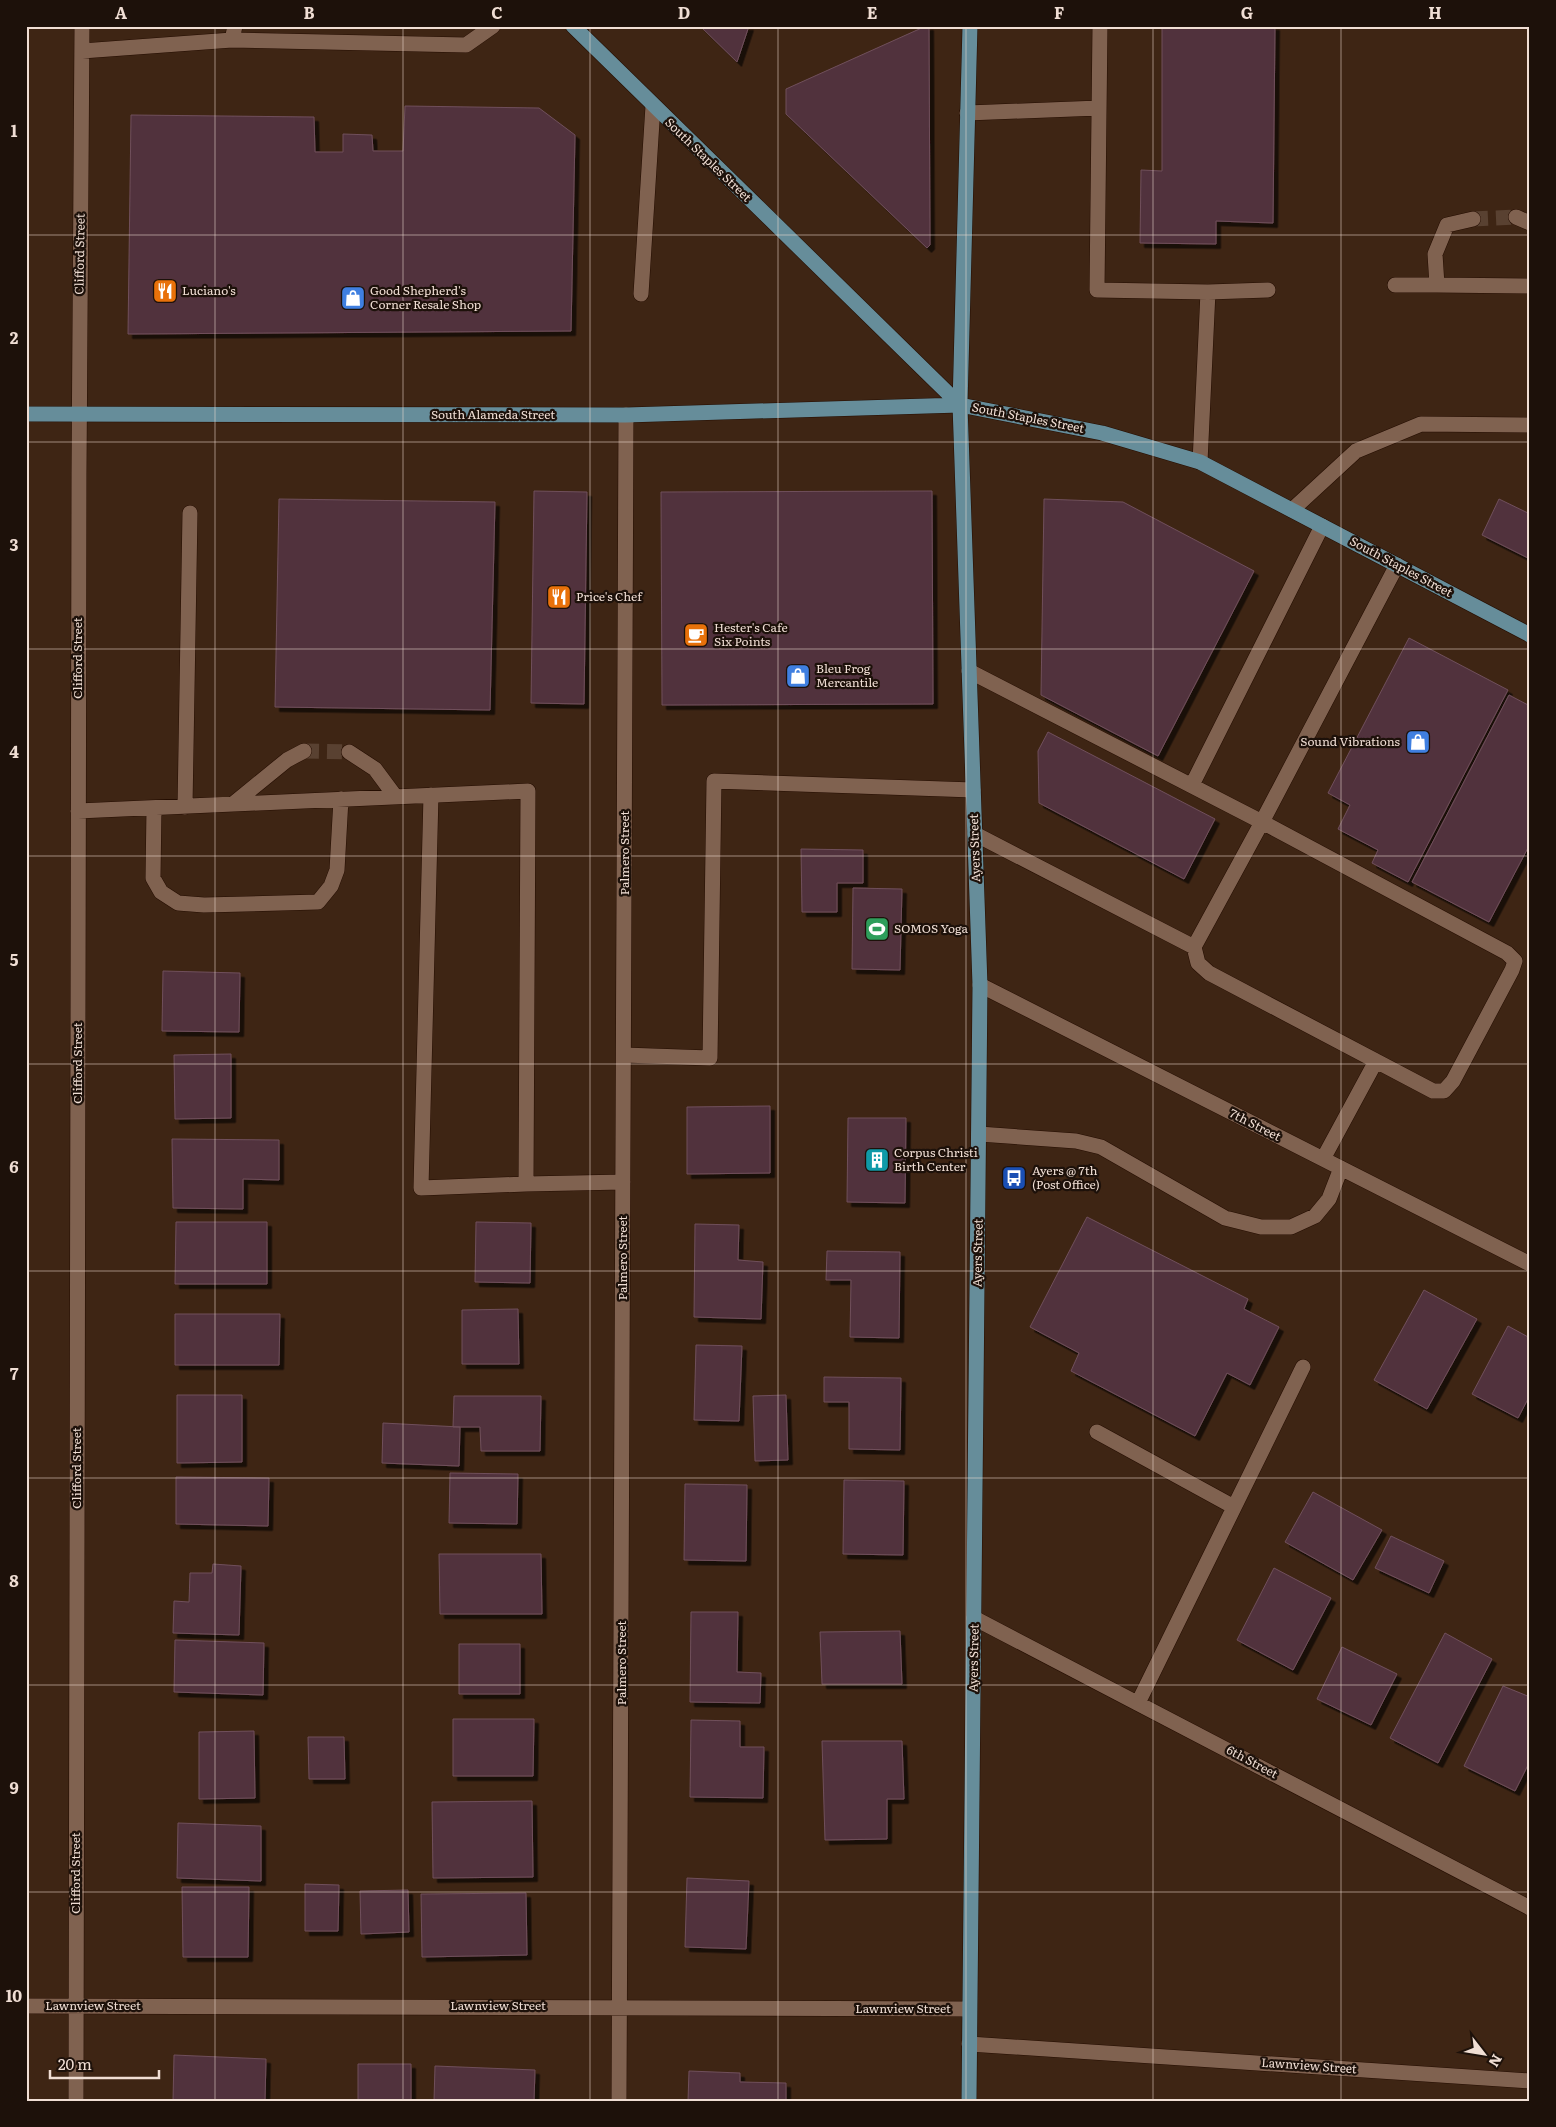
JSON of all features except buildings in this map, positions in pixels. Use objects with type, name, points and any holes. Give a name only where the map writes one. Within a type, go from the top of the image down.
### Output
[{"type":"main road","name":"South Staples Street","points":[[573,26],[960,405],[1102,433],[1200,462],[1530,635]]},
{"type":"main road","name":"Ayers Street","points":[[969,2101],[980,985],[960,405],[970,26]]},
{"type":"main road","name":"South Alameda Street","points":[[26,414],[626,415],[960,405]]},
{"type":"street","name":"Clifford Street","points":[[76,2101],[79,413],[82,26]]},
{"type":"street","points":[[82,51],[234,33],[466,45],[493,26]]},
{"type":"street","points":[[1100,26],[1097,290],[1208,292],[1268,290]]},
{"type":"street","points":[[641,294],[653,106]]},
{"type":"street","points":[[967,113],[1099,108]]},
{"type":"street","points":[[1516,217],[1530,223]]},
{"type":"street","points":[[1437,284],[1435,254],[1447,226],[1473,219]]},
{"type":"street","points":[[1395,285],[1530,286]]},
{"type":"street","points":[[1200,462],[1208,292]]},
{"type":"street","name":"Palmero Street","points":[[619,2101],[626,415]]},
{"type":"street","points":[[1292,510],[1356,451],[1421,424],[1530,425]]},
{"type":"street","points":[[185,807],[190,512]]},
{"type":"street","points":[[1192,785],[1322,526]]},
{"type":"street","points":[[969,671],[1192,785],[1262,822],[1507,953],[1515,961],[1512,970],[1453,1081],[1444,1091],[1433,1090],[1209,973],[1198,964],[1194,947],[1262,822],[1397,565]]},
{"type":"street","points":[[233,804],[288,760],[304,751]]},
{"type":"street","points":[[349,752],[375,769],[396,796]]},
{"type":"street","points":[[624,1055],[710,1058],[714,781],[973,790]]},
{"type":"street","points":[[78,811],[528,791],[526,1184]]},
{"type":"street","points":[[430,795],[421,1188],[624,1182]]},
{"type":"street","points":[[154,808],[153,878],[161,892],[178,902],[204,905],[318,902],[331,886],[338,870],[341,799]]},
{"type":"street","points":[[975,834],[1194,947]]},
{"type":"street","name":"7th Street","points":[[980,985],[1530,1264]]},
{"type":"street","points":[[1323,1159],[1376,1061]]},
{"type":"street","points":[[979,1134],[1076,1140],[1101,1147],[1225,1218],[1261,1227],[1291,1227],[1315,1216],[1329,1199],[1341,1168]]},
{"type":"street","points":[[1138,1703],[1303,1367]]},
{"type":"street","points":[[1097,1432],[1234,1507]]},
{"type":"street","name":"6th Street","points":[[974,1618],[1530,1908]]},
{"type":"street","name":"Lawnview Street","points":[[26,2006],[620,2006],[969,2010]]},
{"type":"street","name":"Lawnview Street","points":[[969,2044],[1530,2080]]},
{"type":"tunnel","points":[[1473,219],[1516,217]]},
{"type":"tunnel","points":[[304,751],[349,752]]},
{"type":"place","name":"Luciano's","points":[[165,291]]},
{"type":"place","name":"Good Shepherd's Corner Resale Shop","points":[[353,298]]},
{"type":"place","name":"Price's Chef","points":[[559,597]]},
{"type":"place","name":"Hester's Cafe Six Points","points":[[696,635]]},
{"type":"place","name":"Bleu Frog Mercantile","points":[[798,676]]},
{"type":"place","name":"Sound Vibrations","points":[[1418,742]]},
{"type":"place","name":"SOMOS Yoga","points":[[877,929]]},
{"type":"place","name":"Corpus Christi Birth Center","points":[[877,1160]]},
{"type":"place","name":"Ayers @ 7th (Post Office)","points":[[1014,1178]]}]
